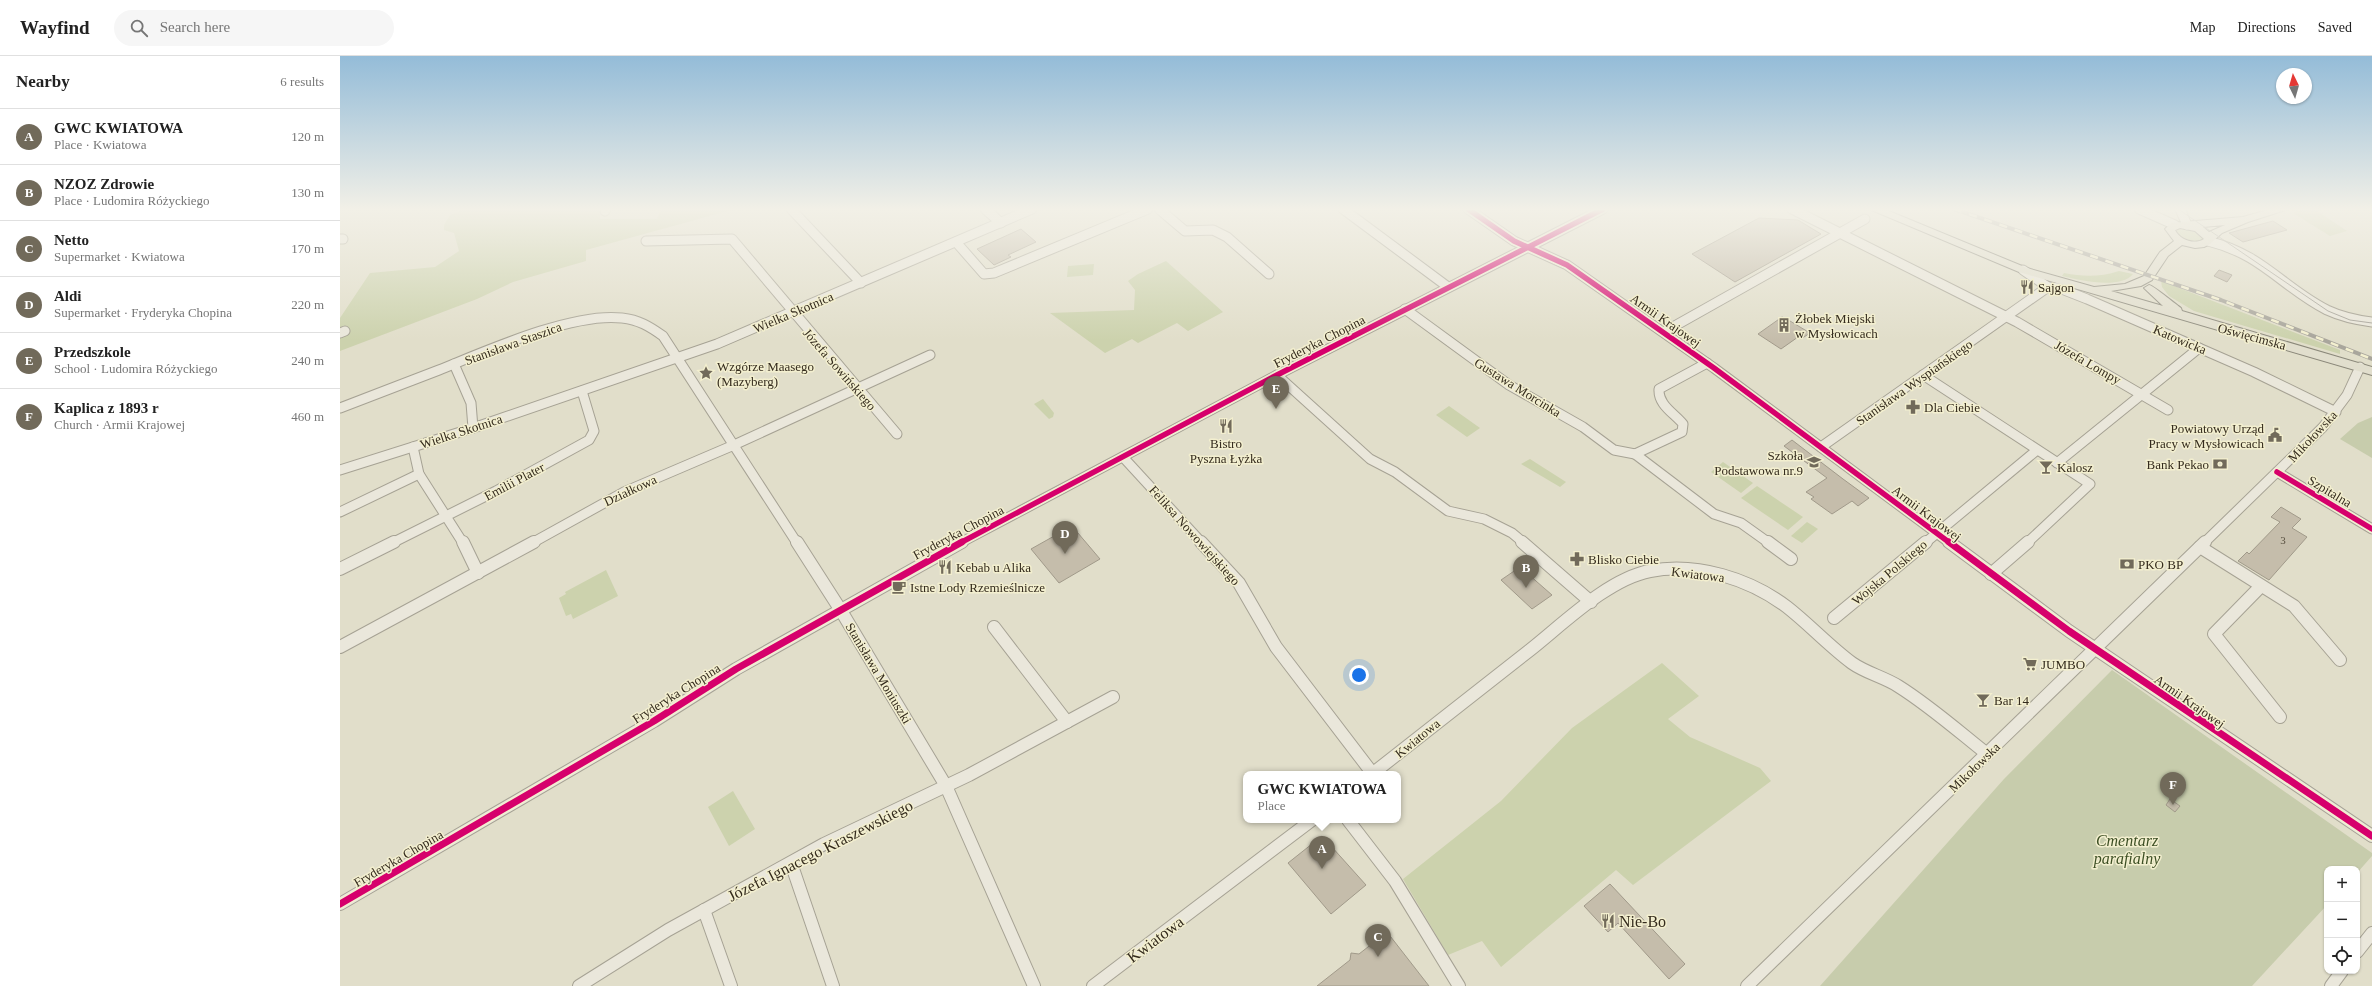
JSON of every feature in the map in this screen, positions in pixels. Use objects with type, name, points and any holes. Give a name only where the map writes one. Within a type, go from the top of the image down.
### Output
[{"type":"main road","name":"Katowicka","points":[[1979,252],[2023,270],[2132,302]]},
{"type":"main road","points":[[2137,284],[2132,291],[2132,302],[2147,295],[2148,283],[2166,252]]},
{"type":"main road","points":[[2084,289],[2105,289],[2148,283]]},
{"type":"main road","points":[[2148,283],[2172,308],[2199,321]]},
{"type":"main road","name":"Oświęcimska","points":[[2132,302],[2372,371]]},
{"type":"street","name":"Józefa Sowińskiego","points":[[743,252],[792,313],[897,434]]},
{"type":"street","points":[[832,252],[861,283]]},
{"type":"street","name":"Wielka Skotnica","points":[[340,470],[473,428],[677,358],[792,313],[932,252]]},
{"type":"street","points":[[965,252],[984,274],[994,274],[1046,252]]},
{"type":"street","points":[[1244,252],[1269,274]]},
{"type":"street","points":[[1401,252],[1448,287]]},
{"type":"street","name":"Fryderyka Chopina","points":[[340,904],[604,751],[717,680],[908,570],[1277,375],[1515,252]]},
{"type":"street","name":"Armii Krajowej","points":[[1540,252],[1567,265],[1664,332],[1822,447],[1936,534],[2095,649],[2372,836]]},
{"type":"street","points":[[1664,332],[1806,252]]},
{"type":"street","points":[[1879,252],[2007,317]]},
{"type":"street","points":[[2243,252],[2328,310],[2350,319],[2372,322]]},
{"type":"street","name":"Katowicka","points":[[2023,270],[2048,287],[2059,288],[2199,348],[2254,372],[2336,412]]},
{"type":"street","name":"Stanisława Wyspiańskiego","points":[[1822,447],[2048,287]]},
{"type":"street","name":"Gustawa Morcinka","points":[[1405,309],[1509,385],[1583,427],[1614,450],[1635,454],[1714,514],[1741,523],[1791,559]]},
{"type":"street","name":"Józefa Lompy","points":[[2007,317],[2142,393],[2168,410]]},
{"type":"street","name":"Stanisława Staszica","points":[[340,408],[548,329],[578,322],[607,318],[629,320],[651,326],[660,332],[677,358]]},
{"type":"street","points":[[2057,463],[2199,348]]},
{"type":"street","name":"Działkowa","points":[[340,647],[478,573],[605,501],[734,445],[930,355]]},
{"type":"street","name":"Stanisława Moniuszki","points":[[677,358],[840,609],[946,786],[1034,986]]},
{"type":"street","points":[[1635,454],[1682,432],[1683,424],[1659,400],[1659,389],[1707,363]]},
{"type":"street","points":[[454,364],[471,403],[473,428]]},
{"type":"street","name":"Mikołowska","points":[[1747,986],[2277,472],[2336,412],[2356,379],[2360,367]]},
{"type":"street","points":[[1277,375],[1370,459],[1395,472],[1448,511],[1496,523],[1512,533],[1591,602]]},
{"type":"street","points":[[1923,375],[2090,484],[2060,514],[1991,574]]},
{"type":"street","name":"Emilii Plater","points":[[340,569],[447,516],[581,445],[593,436],[594,431],[582,391]]},
{"type":"street","points":[[413,447],[419,474],[447,516],[478,573]]},
{"type":"street","name":"Wojska Polskiego","points":[[1834,618],[2037,450]]},
{"type":"street","name":"Feliksa Nowowiejskiego","points":[[1123,456],[1240,583],[1276,647],[1370,771]]},
{"type":"street","name":"Szpitalna","points":[[2277,472],[2372,529]]},
{"type":"street","points":[[340,512],[419,474]]},
{"type":"street","points":[[2200,546],[2260,586],[2294,606],[2340,660]]},
{"type":"street","name":"Kwiatowa","points":[[1376,771],[1591,602],[1622,582],[1650,572],[1685,570],[1733,579],[1760,590],[1782,604],[1852,663],[1889,680],[1986,754]]},
{"type":"street","points":[[2260,586],[2214,634],[2280,718]]},
{"type":"street","points":[[994,627],[1067,722]]},
{"type":"street","name":"Józefa Ignacego Kraszewskiego","points":[[579,986],[704,910],[849,831],[946,786],[1113,697]]},
{"type":"street","name":"Kwiatowa","points":[[1093,986],[1308,823]]},
{"type":"street","points":[[1350,823],[1395,881],[1459,986]]},
{"type":"street","points":[[791,863],[833,986]]},
{"type":"street","points":[[704,910],[731,986]]},
{"type":"street","points":[[2330,986],[2340,974]]},
{"type":"green space","points":[[457,252],[586,252],[586,261],[513,282],[477,299],[340,351],[340,318],[370,273],[435,267]]},
{"type":"green space","points":[[1166,261],[1223,312],[1188,331],[1177,323],[1138,343],[1132,339],[1105,353],[1050,313],[1134,310],[1135,290],[1128,281],[1138,274]]},
{"type":"green space","points":[[1094,264],[1093,275],[1067,277],[1068,266]]},
{"type":"green space","points":[[2119,271],[2133,274],[2127,279],[2119,282],[2109,283],[2078,280],[2062,276],[2064,273],[2092,276]]},
{"type":"green space","points":[[2161,281],[2340,350],[2340,354],[2194,311],[2169,296],[2162,287]]},
{"type":"green space","points":[[1043,399],[1054,413],[1053,417],[1049,419],[1034,404]]},
{"type":"green space","points":[[1449,406],[1480,428],[1467,437],[1436,415]]},
{"type":"green space","points":[[2372,417],[2372,458],[2340,439],[2358,423]]},
{"type":"green space","points":[[1530,459],[1566,482],[1560,487],[1521,464]]},
{"type":"green space","points":[[1723,462],[1753,483],[1741,493],[1711,472]]},
{"type":"green space","points":[[1757,486],[1803,517],[1788,530],[1741,498]]},
{"type":"green space","points":[[1807,522],[1818,529],[1802,543],[1791,536]]},
{"type":"green space","points":[[606,570],[618,596],[573,619],[571,614],[566,616],[559,598],[566,594],[565,592]]},
{"type":"green space","points":[[1662,663],[1699,696],[1668,719],[1690,737],[1760,768],[1771,781],[1633,885],[1616,870],[1501,967],[1482,941],[1448,955],[1403,879],[1501,801],[1572,728]]},
{"type":"green space","name":"Cmentarz parafialny","points":[[2112,670],[2372,853],[2372,856],[2360,870],[2360,866],[2324,866],[2324,908],[2252,986],[1820,986],[2004,779]]},
{"type":"green space","points":[[733,791],[755,829],[729,846],[708,807]]},
{"type":"building","points":[[981,252],[1014,252],[1008,255],[1011,257],[994,265]]},
{"type":"building","points":[[1695,252],[1788,252],[1735,282],[1692,254]]},
{"type":"building","points":[[2219,270],[2232,275],[2227,282],[2214,276]]},
{"type":"building","name":"Żłobek Miejski w Mysłowicach","points":[[1782,317],[1810,333],[1801,339],[1798,337],[1781,349],[1758,334]]},
{"type":"building","name":"Szkoła Podstawowa nr.9","points":[[1792,440],[1869,498],[1858,506],[1852,501],[1832,514],[1811,499],[1814,497],[1806,492],[1827,478],[1784,446]]},
{"type":"building","points":[[2281,507],[2301,519],[2292,528],[2307,537],[2269,580],[2238,561],[2247,552],[2249,554],[2280,522],[2271,517]]},
{"type":"building","points":[[1072,526],[1100,559],[1059,583],[1031,549]]},
{"type":"building","points":[[1520,567],[1552,595],[1532,609],[1501,580]]},
{"type":"building","points":[[2170,799],[2180,806],[2175,812],[2166,805]]},
{"type":"building","points":[[1322,836],[1366,885],[1331,914],[1288,863]]},
{"type":"building","points":[[1610,884],[1685,964],[1669,979],[1618,923],[1608,932],[1584,906]]},
{"type":"building","points":[[1387,932],[1429,986],[1317,986],[1350,960],[1351,953],[1359,954]]},
{"type":"tram line","points":[[2242,252],[2328,311],[2350,320],[2372,323]]},
{"type":"railway","points":[[2081,252],[2221,300],[2372,359]]},
{"type":"cycle path","points":[[340,904],[654,721],[736,669],[902,574],[1277,375],[1518,252]]},
{"type":"cycle path","points":[[1539,252],[1567,265],[1714,368],[2069,631],[2372,836]]},
{"type":"cycle path","points":[[2277,472],[2372,529]]},
{"type":"place","name":"Sajgon","points":[[2027,287]]},
{"type":"place","name":"Żłobek Miejski w Mysłowicach","points":[[1784,325]]},
{"type":"place","name":"Wzgórze Maasego (Mazyberg)","points":[[706,373]]},
{"type":"place","name":"Dla Ciebie","points":[[1913,407]]},
{"type":"place","name":"Przedszkole","points":[[1276,409]]},
{"type":"place","name":"Bistro Pyszna Łyżka","points":[[1226,426]]},
{"type":"place","name":"Powiatowy Urząd Pracy w Mysłowicach","points":[[2275,435]]},
{"type":"place","name":"Szkoła Podstawowa nr.9","points":[[1814,462]]},
{"type":"place","name":"Bank Pekao","points":[[2220,464]]},
{"type":"place","name":"Kalosz","points":[[2046,467]]},
{"type":"place","name":"Aldi","points":[[1065,554]]},
{"type":"place","name":"Blisko Ciebie","points":[[1577,559]]},
{"type":"place","name":"PKO BP","points":[[2127,564]]},
{"type":"place","name":"Kebab u Alika","points":[[945,567]]},
{"type":"place","name":"Istne Lody Rzemieślnicze","points":[[899,587]]},
{"type":"place","name":"NZOZ Zdrowie","points":[[1526,588]]},
{"type":"place","name":"JUMBO","points":[[2030,664]]},
{"type":"place","name":"Bar 14","points":[[1983,700]]},
{"type":"place","name":"Kaplica z 1893 r","points":[[2173,805]]},
{"type":"place","name":"GWC KWIATOWA","points":[[1322,869]]},
{"type":"place","name":"Nie-Bo","points":[[1608,921]]},
{"type":"place","name":"Netto","points":[[1378,957]]}]
